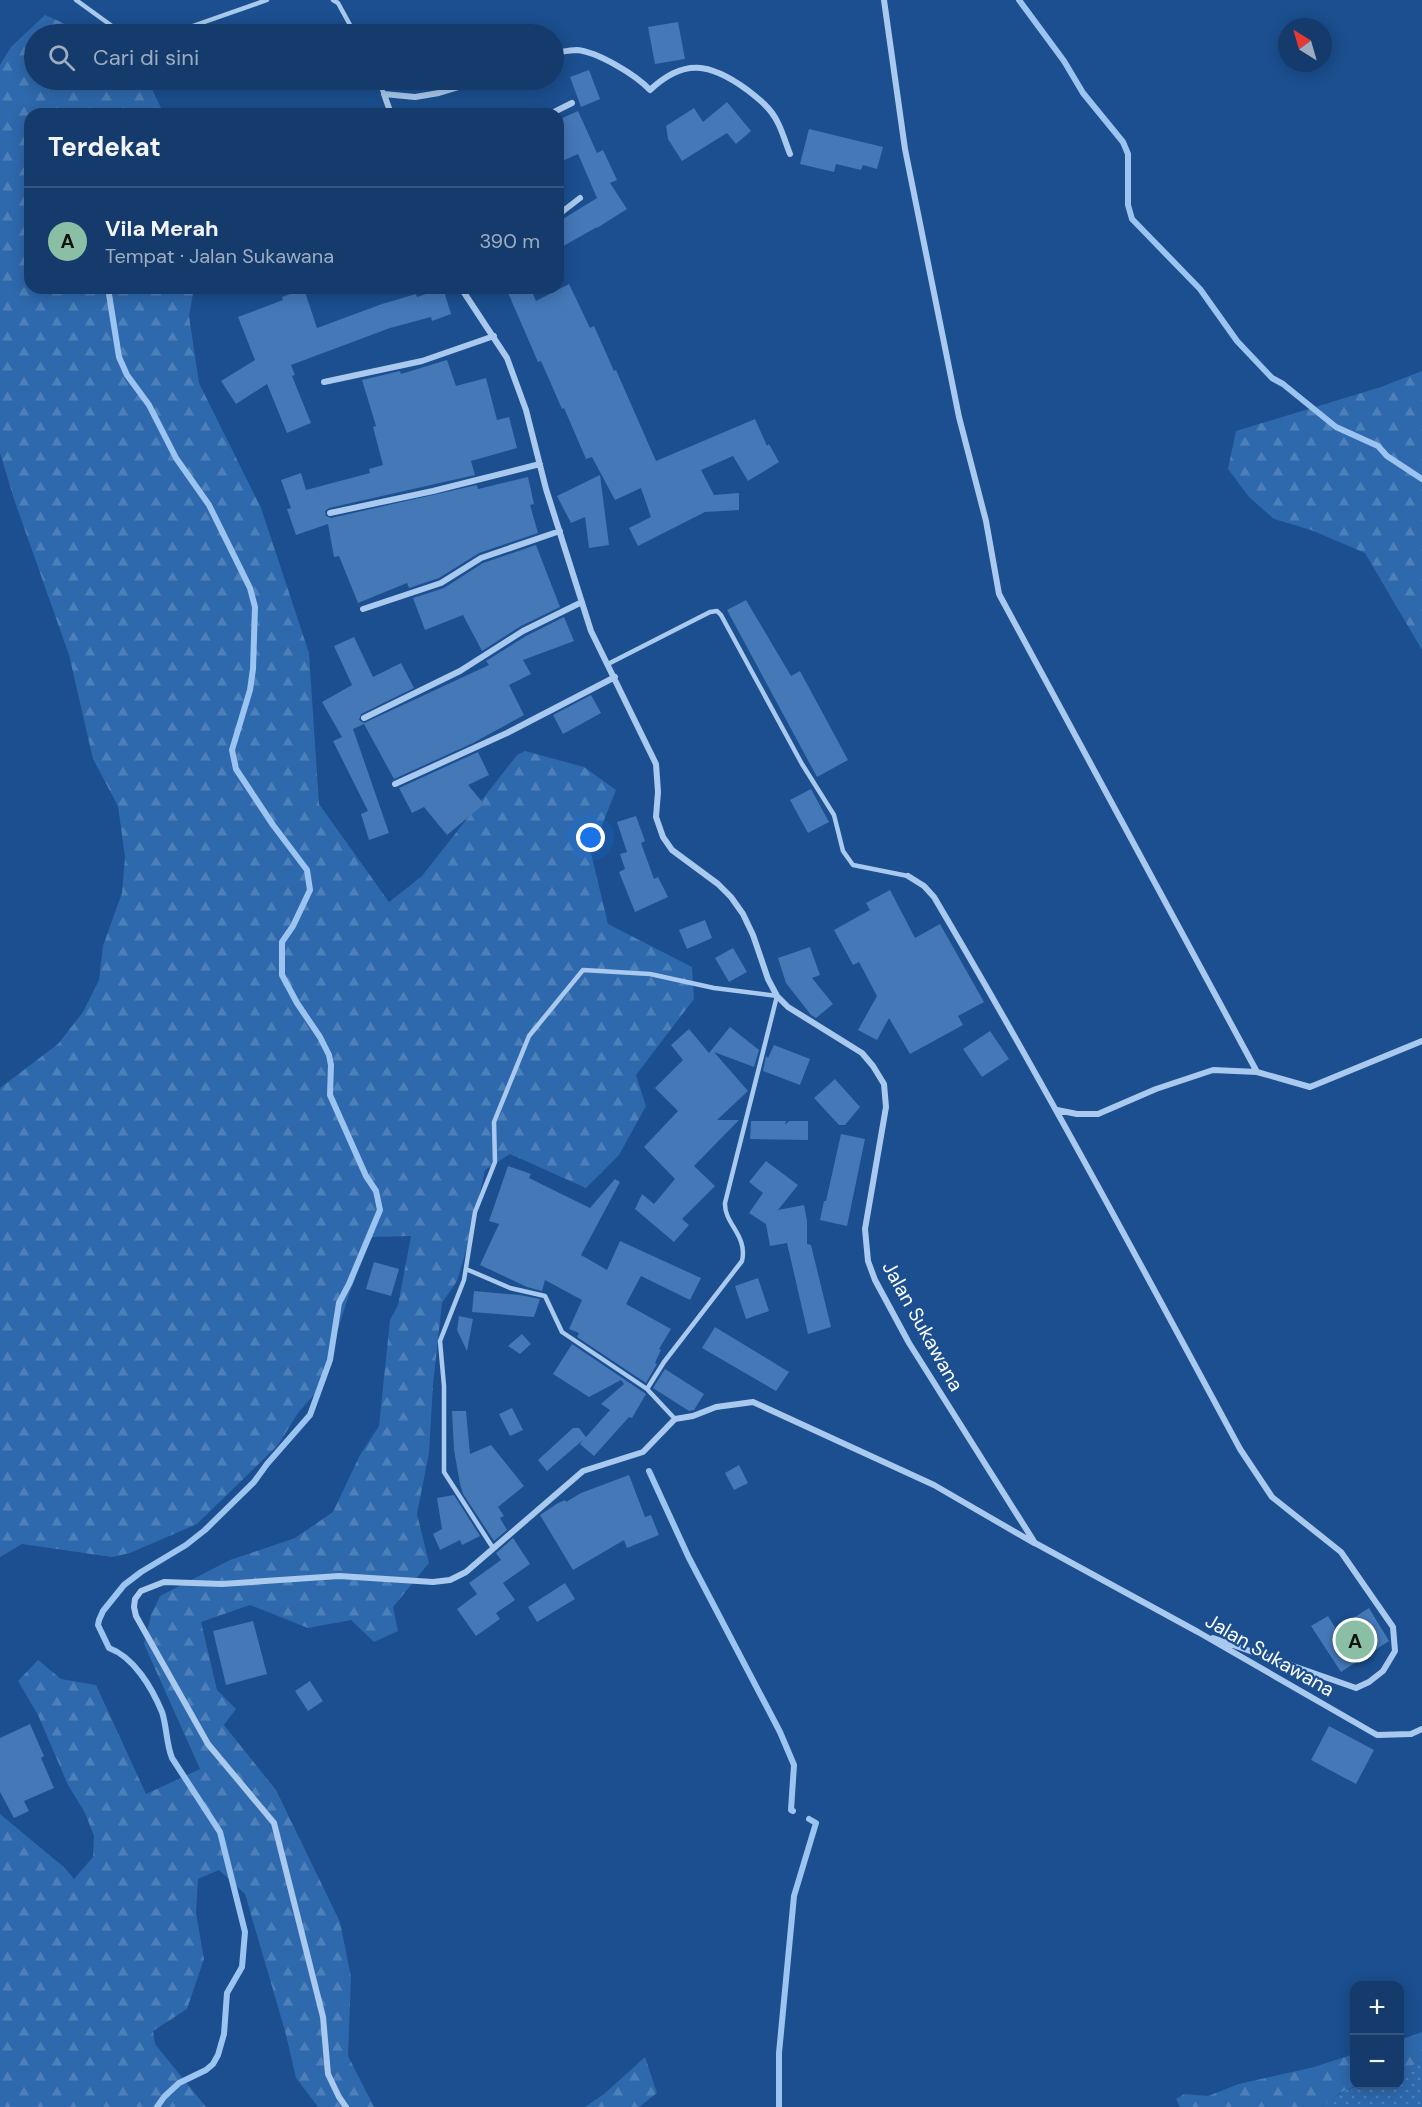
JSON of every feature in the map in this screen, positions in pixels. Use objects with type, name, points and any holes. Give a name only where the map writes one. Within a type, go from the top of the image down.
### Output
[{"type":"street","points":[[884,0],[904,150],[959,417],[983,510],[999,594],[1257,1072]]},
{"type":"street","points":[[564,52],[577,50],[603,59],[625,70],[650,90],[666,75],[690,68],[704,68],[729,77],[763,102],[778,123],[790,154]]},
{"type":"street","points":[[389,108],[384,94],[423,95],[449,90]]},
{"type":"street","points":[[562,108],[572,103]]},
{"type":"street","points":[[564,210],[580,198]]},
{"type":"street","name":"Jalan Sukawana","points":[[465,294],[507,358],[526,410],[540,464],[591,631],[656,764],[658,792],[656,817],[663,837],[672,850],[718,884],[731,897],[748,925],[768,979],[777,996],[788,1007],[862,1053],[884,1084],[886,1107],[865,1229],[868,1261],[875,1280],[909,1342],[1035,1543],[1198,1632],[1377,1735],[1411,1734],[1422,1729]]},
{"type":"street","points":[[324,382],[422,361],[494,336]]},
{"type":"street","points":[[330,513],[433,491],[540,464]]},
{"type":"street","points":[[363,609],[441,583],[481,558],[560,531]]},
{"type":"street","points":[[364,718],[460,671],[523,631],[582,602]]},
{"type":"street","points":[[395,784],[507,733],[615,677]]},
{"type":"street","points":[[908,876],[924,886],[934,897],[1057,1110],[1240,1449],[1263,1486],[1272,1497],[1341,1552],[1393,1627],[1395,1651],[1383,1671],[1370,1682],[1356,1688],[1198,1632]]},
{"type":"street","points":[[1057,1110],[1077,1114],[1098,1114],[1156,1089],[1213,1070],[1257,1072],[1310,1087],[1422,1041]]},
{"type":"street","points":[[346,2107],[328,2074],[323,2017],[274,1823],[208,1744],[136,1616],[135,1599],[141,1591],[164,1582],[222,1584],[339,1576],[433,1582],[450,1580],[466,1572],[583,1471],[643,1452],[675,1419],[693,1416],[717,1407],[753,1402],[934,1485],[1035,1543]]},
{"type":"lane","points":[[76,0],[109,24]]},
{"type":"lane","points":[[199,24],[267,0]]},
{"type":"lane","points":[[333,0],[338,3],[350,24]]},
{"type":"lane","points":[[382,90],[384,94]]},
{"type":"lane","points":[[608,664],[710,612],[717,611],[767,696],[802,764],[834,815],[843,851],[853,865],[908,876]]},
{"type":"lane","points":[[493,1548],[444,1472],[444,1386],[440,1341],[464,1280],[476,1212],[495,1162],[494,1122],[529,1036],[583,970],[650,974],[714,988],[777,996],[724,1210],[740,1236],[744,1252],[742,1261],[664,1362],[647,1389]]},
{"type":"lane","points":[[466,1269],[510,1288],[545,1296],[562,1332],[647,1389],[675,1419]]},
{"type":"green space","points":[[45,15],[66,24],[35,24]]},
{"type":"green space","points":[[24,35],[24,90],[152,90],[161,108],[24,108],[24,294],[193,294],[189,316],[199,383],[261,508],[309,653],[319,804],[389,902],[422,876],[517,755],[525,751],[584,767],[616,790],[591,853],[608,924],[692,967],[694,999],[636,1075],[646,1106],[619,1155],[586,1188],[510,1154],[485,1170],[471,1234],[457,1281],[442,1303],[433,1384],[429,1453],[417,1514],[429,1563],[393,1607],[398,1631],[374,1642],[351,1620],[308,1628],[250,1605],[201,1622],[217,1690],[236,1709],[224,1725],[276,1790],[340,1922],[351,1977],[348,2056],[374,2107],[318,2107],[296,2078],[285,2031],[245,1894],[219,1870],[198,1879],[196,1913],[204,1959],[187,2009],[153,2031],[155,2044],[206,2107],[0,2107],[0,1814],[65,1868],[74,1879],[93,1857],[94,1836],[85,1813],[68,1785],[38,1715],[18,1681],[38,1660],[61,1679],[96,1685],[146,1794],[200,1769],[144,1644],[151,1615],[160,1596],[230,1560],[295,1538],[333,1512],[360,1455],[379,1426],[390,1320],[398,1305],[411,1236],[372,1237],[350,1291],[319,1389],[298,1413],[278,1445],[197,1524],[130,1553],[112,1557],[22,1544],[0,1557],[0,1088],[58,1044],[83,1012],[99,980],[103,946],[122,893],[125,857],[118,806],[93,759],[69,655],[0,453],[0,65],[11,47]]},
{"type":"green space","points":[[1422,371],[1422,650],[1365,553],[1311,530],[1274,519],[1249,497],[1228,469],[1236,431],[1381,387]]},
{"type":"green space","points":[[1422,2032],[1422,2062],[1404,2069],[1404,2039]]},
{"type":"green space","points":[[1350,2055],[1350,2088],[1322,2107],[1180,2107],[1176,2099],[1184,2094],[1208,2096],[1239,2084],[1314,2067]]},
{"type":"green space","points":[[645,2057],[657,2093],[639,2107],[585,2107],[604,2094]]},
{"type":"green space","points":[[1422,2062],[1422,2107],[1322,2107],[1350,2089],[1404,2089],[1404,2069]]},
{"type":"building","points":[[678,22],[685,59],[655,64],[648,27]]},
{"type":"building","points":[[589,70],[600,99],[581,107],[570,77]]},
{"type":"building","points":[[727,102],[751,131],[736,144],[727,133],[682,161],[668,139],[666,126],[694,108],[703,122]]},
{"type":"building","points":[[578,111],[597,153],[603,150],[617,180],[610,183],[627,209],[564,246],[564,218],[597,198],[578,154],[564,160],[564,117]]},
{"type":"building","points":[[809,129],[883,147],[877,169],[863,165],[861,170],[836,164],[834,172],[800,164]]},
{"type":"building","points":[[569,284],[590,328],[594,326],[656,461],[755,419],[767,446],[769,444],[779,462],[748,481],[733,456],[701,470],[714,495],[739,493],[739,510],[705,512],[638,546],[629,528],[651,517],[641,488],[615,500],[592,457],[586,459],[541,361],[538,362],[509,294],[533,294],[536,301],[550,294],[564,294],[564,287]]},
{"type":"building","points":[[290,294],[306,294],[317,328],[382,304],[416,294],[417,297],[426,294],[445,294],[451,314],[432,321],[431,317],[390,328],[291,365],[295,375],[292,376],[311,423],[287,433],[267,384],[236,404],[221,381],[255,360],[238,317],[283,300],[282,297]]},
{"type":"building","points":[[447,360],[456,386],[486,378],[497,420],[509,417],[517,448],[471,461],[475,475],[329,508],[325,511],[326,516],[331,518],[477,485],[478,489],[528,477],[534,504],[530,505],[538,533],[479,553],[439,578],[409,588],[407,583],[358,603],[339,556],[334,557],[328,524],[296,535],[287,509],[291,508],[281,480],[301,473],[306,490],[370,473],[369,469],[383,465],[373,427],[376,426],[362,380],[400,371],[401,374]]},
{"type":"building","points":[[600,475],[609,545],[589,548],[585,517],[571,523],[557,496]]},
{"type":"building","points":[[536,545],[560,607],[521,626],[482,651],[463,615],[425,630],[413,598],[444,588],[483,563]]},
{"type":"building","points":[[746,600],[791,676],[800,671],[848,760],[817,777],[727,610]]},
{"type":"building","points":[[564,617],[574,641],[523,660],[531,674],[509,685],[524,715],[473,743],[394,779],[364,724],[353,729],[389,833],[369,840],[361,814],[368,811],[333,741],[342,737],[322,702],[352,685],[334,646],[354,637],[373,677],[401,663],[414,688],[361,714],[359,720],[364,723],[489,665],[486,661],[526,636]]},
{"type":"building","points":[[591,695],[601,713],[563,734],[553,715]]},
{"type":"building","points":[[478,752],[489,775],[468,785],[484,804],[447,835],[424,807],[412,813],[399,788]]},
{"type":"building","points":[[811,789],[829,822],[808,833],[790,800]]},
{"type":"building","points":[[636,816],[645,841],[641,843],[654,879],[658,877],[668,897],[635,912],[619,872],[625,869],[620,854],[627,852],[617,822]]},
{"type":"building","points":[[890,890],[915,938],[940,924],[984,1002],[958,1016],[963,1025],[910,1054],[889,1018],[877,1040],[858,1030],[877,996],[859,962],[853,965],[834,930],[870,910],[866,903]]},
{"type":"building","points":[[705,920],[712,938],[687,949],[679,930]]},
{"type":"building","points":[[810,947],[820,975],[812,978],[833,1004],[816,1018],[811,1015],[786,983],[778,958]]},
{"type":"building","points":[[733,948],[747,972],[729,982],[715,958]]},
{"type":"building","points":[[730,1027],[759,1050],[754,1067],[714,1052],[748,1091],[717,1120],[739,1120],[694,1166],[715,1186],[682,1219],[689,1225],[674,1242],[635,1209],[642,1194],[654,1204],[675,1179],[644,1147],[678,1111],[655,1088],[683,1060],[671,1045],[689,1029],[709,1053]]},
{"type":"building","points":[[990,1031],[1009,1059],[982,1077],[963,1049]]},
{"type":"building","points":[[774,1045],[810,1059],[800,1085],[763,1071],[766,1056],[768,1058]]},
{"type":"building","points":[[835,1079],[860,1107],[845,1125],[839,1125],[814,1098]]},
{"type":"building","points":[[751,1121],[786,1121],[785,1125],[789,1121],[808,1121],[808,1140],[750,1139]]},
{"type":"building","points":[[841,1134],[865,1139],[847,1226],[820,1220]]},
{"type":"building","points":[[766,1161],[798,1185],[778,1210],[804,1205],[807,1244],[811,1245],[831,1327],[808,1334],[787,1243],[770,1246],[766,1224],[749,1213],[763,1193],[749,1182]]},
{"type":"building","points":[[508,1166],[531,1174],[529,1178],[590,1208],[615,1179],[620,1182],[581,1255],[607,1270],[620,1241],[701,1278],[690,1300],[641,1276],[626,1304],[671,1329],[659,1349],[661,1350],[655,1363],[657,1364],[646,1383],[577,1337],[579,1333],[569,1329],[582,1300],[545,1280],[542,1291],[527,1287],[480,1265],[499,1224],[489,1221]]},
{"type":"building","points":[[374,1262],[399,1269],[391,1296],[366,1289]]},
{"type":"building","points":[[758,1278],[769,1311],[746,1319],[735,1286]]},
{"type":"building","points":[[474,1291],[540,1299],[534,1317],[472,1312]]},
{"type":"building","points":[[459,1316],[473,1319],[467,1351],[457,1330]]},
{"type":"building","points":[[715,1327],[789,1372],[776,1391],[702,1348]]},
{"type":"building","points":[[522,1334],[531,1344],[520,1354],[508,1346]]},
{"type":"building","points":[[572,1344],[646,1394],[632,1418],[629,1417],[594,1456],[580,1444],[583,1440],[547,1471],[538,1460],[573,1428],[579,1428],[586,1437],[610,1410],[601,1404],[624,1384],[621,1380],[589,1397],[553,1374]]},
{"type":"building","points":[[665,1369],[704,1394],[694,1410],[689,1411],[653,1388]]},
{"type":"building","points":[[512,1408],[523,1430],[510,1436],[499,1414]]},
{"type":"building","points":[[452,1411],[466,1411],[470,1454],[491,1445],[524,1486],[498,1507],[504,1516],[500,1518],[507,1530],[494,1541],[463,1494],[454,1450]]},
{"type":"building","points":[[739,1465],[748,1483],[734,1490],[725,1473]]},
{"type":"building","points":[[629,1475],[645,1517],[651,1515],[659,1535],[627,1548],[624,1540],[573,1570],[540,1515],[558,1503],[565,1500],[566,1502],[581,1493]]},
{"type":"building","points":[[454,1495],[480,1536],[462,1545],[460,1540],[440,1550],[433,1534],[442,1529],[437,1498]]},
{"type":"building","points":[[513,1538],[530,1564],[503,1583],[515,1600],[496,1613],[500,1619],[476,1636],[457,1609],[477,1594],[469,1583],[501,1560],[496,1553]]},
{"type":"building","points":[[565,1583],[575,1599],[537,1622],[528,1607]]},
{"type":"building","points":[[1369,1608],[1389,1641],[1341,1672],[1311,1626],[1328,1616],[1336,1629]]},
{"type":"building","points":[[253,1621],[267,1674],[226,1685],[213,1631]]},
{"type":"building","points":[[310,1681],[323,1701],[308,1711],[295,1691]]},
{"type":"building","points":[[30,1724],[44,1756],[41,1758],[54,1788],[24,1801],[29,1811],[14,1818],[0,1792],[0,1738]]},
{"type":"building","points":[[1329,1726],[1374,1750],[1356,1784],[1311,1760]]},
{"type":"waterway","points":[[1019,0],[1064,61],[1083,93],[1123,142],[1128,154],[1128,205],[1132,219],[1200,289],[1237,341],[1272,378],[1283,384],[1336,427],[1378,446],[1387,456],[1422,479]]},
{"type":"waterway","points":[[109,294],[119,357],[127,375],[149,405],[176,458],[209,505],[250,588],[255,607],[253,669],[250,690],[232,750],[236,769],[273,825],[307,870],[310,890],[293,926],[282,942],[282,975],[329,1055],[330,1095],[366,1176],[376,1191],[380,1210],[339,1303],[330,1360],[310,1415],[254,1482],[205,1530],[124,1585],[103,1611],[99,1620],[98,1625],[109,1648],[118,1652],[134,1666],[153,1693],[162,1712],[172,1758],[220,1832],[245,1932],[242,1967],[227,1993],[224,2034],[218,2055],[206,2070],[179,2083],[157,2107]]},
{"type":"waterway","points":[[649,1471],[689,1558],[780,1732],[794,1765],[791,1810],[793,1811]]},
{"type":"waterway","points":[[779,2107],[779,2053],[794,1896],[816,1823],[809,1819]]},
{"type":"place","name":"Vila Merah","points":[[1355,1640]]}]
